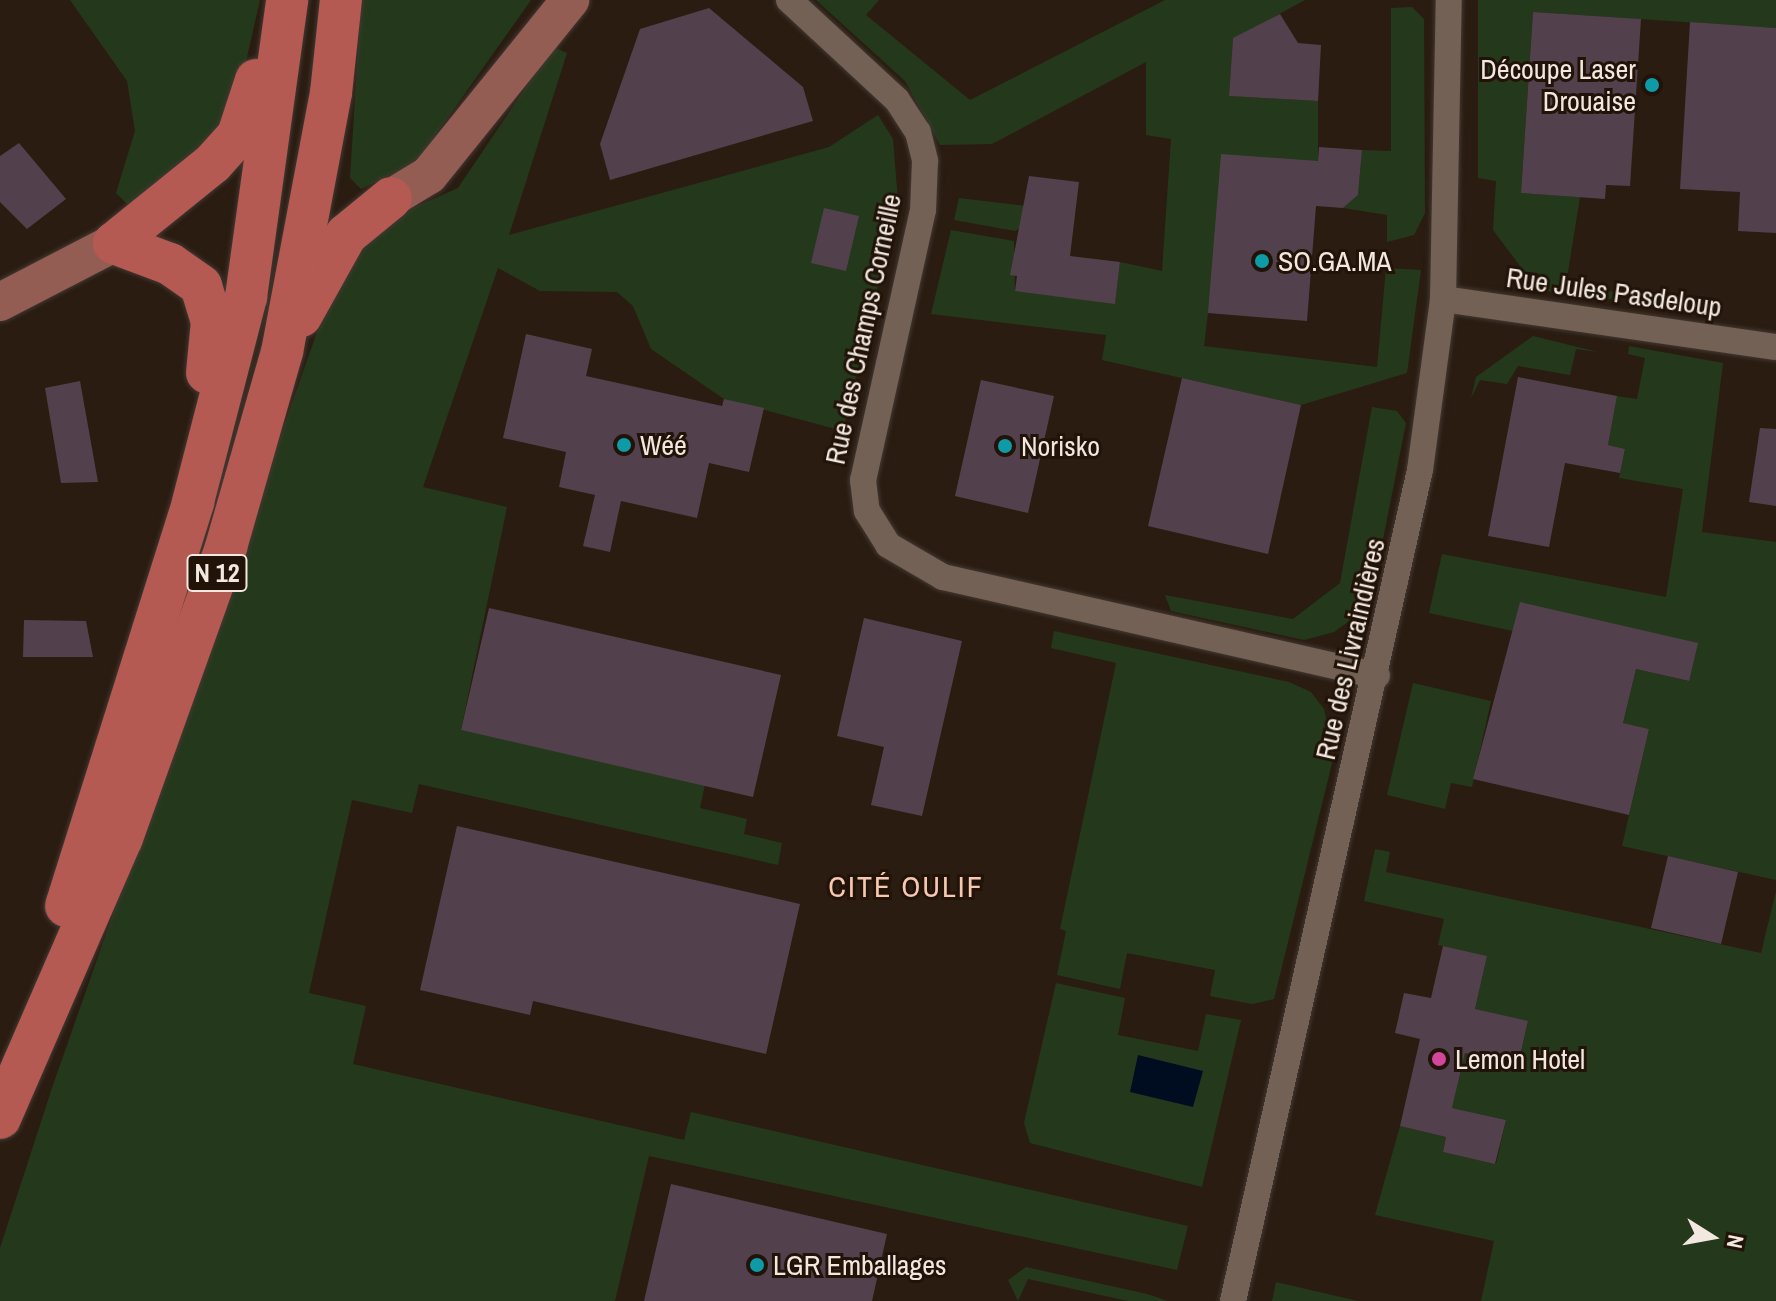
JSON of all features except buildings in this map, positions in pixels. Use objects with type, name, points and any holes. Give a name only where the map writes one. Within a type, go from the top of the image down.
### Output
[{"type":"main road","points":[[114,243],[238,135],[264,55],[270,0]]},
{"type":"main road","name":"N 12","points":[[0,1118],[134,692],[246,297],[287,0]]},
{"type":"main road","name":"N 12","points":[[0,1118],[122,838],[226,547],[282,352],[331,93],[341,0]]},
{"type":"main road","name":"N 12","points":[[282,352],[346,235],[391,198]]},
{"type":"main road","name":"N 12","points":[[114,243],[170,264],[201,286],[212,321],[189,458],[133,639],[134,692]]},
{"type":"street","points":[[391,198],[429,175],[570,0]]},
{"type":"street","name":"Rue des Champs Corneille","points":[[789,0],[897,100],[918,132],[925,161],[923,210],[863,480],[867,511],[888,545],[934,575],[1377,676]]},
{"type":"street","name":"Rue des Livraindières","points":[[1233,1301],[1377,676],[1420,470],[1443,299],[1449,0]]},
{"type":"street","points":[[0,302],[114,243]]},
{"type":"street","name":"Rue Jules Pasdeloup","points":[[1443,299],[1776,347]]},
{"type":"green space","points":[[70,0],[260,0],[233,119],[133,210],[116,193],[135,131],[127,81]]},
{"type":"green space","points":[[361,0],[531,0],[415,164],[361,189],[350,178]]},
{"type":"green space","points":[[816,0],[879,0],[866,15],[970,100],[1165,0],[1305,0],[1233,39],[1229,96],[1318,101],[1318,161],[1208,313],[1204,346],[1377,367],[1386,268],[1421,270],[1407,373],[1301,405],[1102,360],[1106,335],[931,314],[951,230],[1014,241],[1015,291],[1115,303],[1120,262],[1162,271],[1171,139],[1146,135],[1146,62],[992,144],[940,145],[905,81]]},
{"type":"green space","points":[[1478,0],[1776,0],[1776,28],[1533,12],[1521,193],[1580,197],[1566,284],[1616,292],[1616,300],[1538,290],[1493,230],[1496,181],[1478,178]]},
{"type":"green space","points":[[1412,7],[1424,19],[1425,213],[1414,235],[1387,242],[1387,215],[1343,208],[1358,195],[1362,150],[1391,151],[1391,8]]},
{"type":"green space","points":[[553,47],[567,53],[509,235],[829,147],[878,115],[893,139],[898,201],[843,431],[724,399],[651,349],[633,306],[617,292],[540,291],[498,268],[423,487],[507,507],[461,730],[705,785],[700,808],[747,819],[744,834],[782,843],[778,865],[419,784],[412,813],[352,800],[309,993],[366,1006],[353,1064],[684,1140],[691,1112],[1188,1226],[1177,1270],[649,1156],[615,1301],[0,1301],[0,1248],[52,1088],[338,272],[392,217],[458,188]]},
{"type":"green space","points":[[959,198],[1026,206],[1024,226],[1015,231],[954,220]]},
{"type":"green space","points":[[1533,336],[1598,352],[1576,349],[1570,375],[1518,366],[1507,384],[1480,380],[1471,398],[1476,377]]},
{"type":"green space","points":[[1629,346],[1723,363],[1702,532],[1776,542],[1776,880],[1622,846],[1649,729],[1623,723],[1636,669],[1688,681],[1697,643],[1520,603],[1513,631],[1429,613],[1442,554],[1666,597],[1683,489],[1619,478],[1625,449],[1608,445],[1617,396],[1637,399],[1645,358],[1628,354]]},
{"type":"green space","points":[[1372,407],[1397,411],[1406,423],[1376,575],[1359,614],[1334,632],[1304,640],[1171,611],[1165,595],[1293,619],[1340,583]]},
{"type":"green space","points":[[1054,631],[1289,682],[1311,692],[1324,709],[1334,755],[1274,999],[1252,1004],[1210,996],[1215,970],[1127,953],[1120,989],[1057,975],[1066,931],[1060,929],[1116,663],[1051,648]]},
{"type":"green space","points":[[1413,683],[1491,701],[1472,787],[1451,783],[1445,809],[1387,795]]},
{"type":"green space","points":[[1375,849],[1390,852],[1386,872],[1761,953],[1776,891],[1776,1301],[1481,1301],[1494,1241],[1375,1215],[1400,1126],[1446,1137],[1443,1152],[1496,1164],[1506,1120],[1452,1108],[1465,1053],[1518,1065],[1528,1022],[1475,1009],[1487,956],[1438,945],[1444,919],[1364,901]]},
{"type":"green space","points":[[1056,983],[1125,998],[1118,1035],[1198,1051],[1206,1014],[1241,1020],[1202,1187],[1030,1143],[1024,1123]]},
{"type":"green space","points":[[1026,1267],[1168,1301],[1128,1301],[1028,1279],[1018,1301],[1008,1280]]},
{"type":"green space","points":[[1276,1282],[1358,1301],[1272,1301]]},
{"type":"water","points":[[1138,1055],[1203,1071],[1193,1107],[1130,1092]]},
{"type":"place","name":"Découpe Laser Drouaise","points":[[1652,85]]},
{"type":"place","name":"SO.GA.MA","points":[[1262,261]]},
{"type":"place","name":"Wéé","points":[[624,445]]},
{"type":"place","name":"Norisko","points":[[1005,446]]},
{"type":"place","name":"Lemon Hotel","points":[[1439,1059]]},
{"type":"place","name":"LGR Emballages","points":[[757,1265]]},
{"type":"district","name":"CITÉ OULIF","points":[[906,886]]}]
